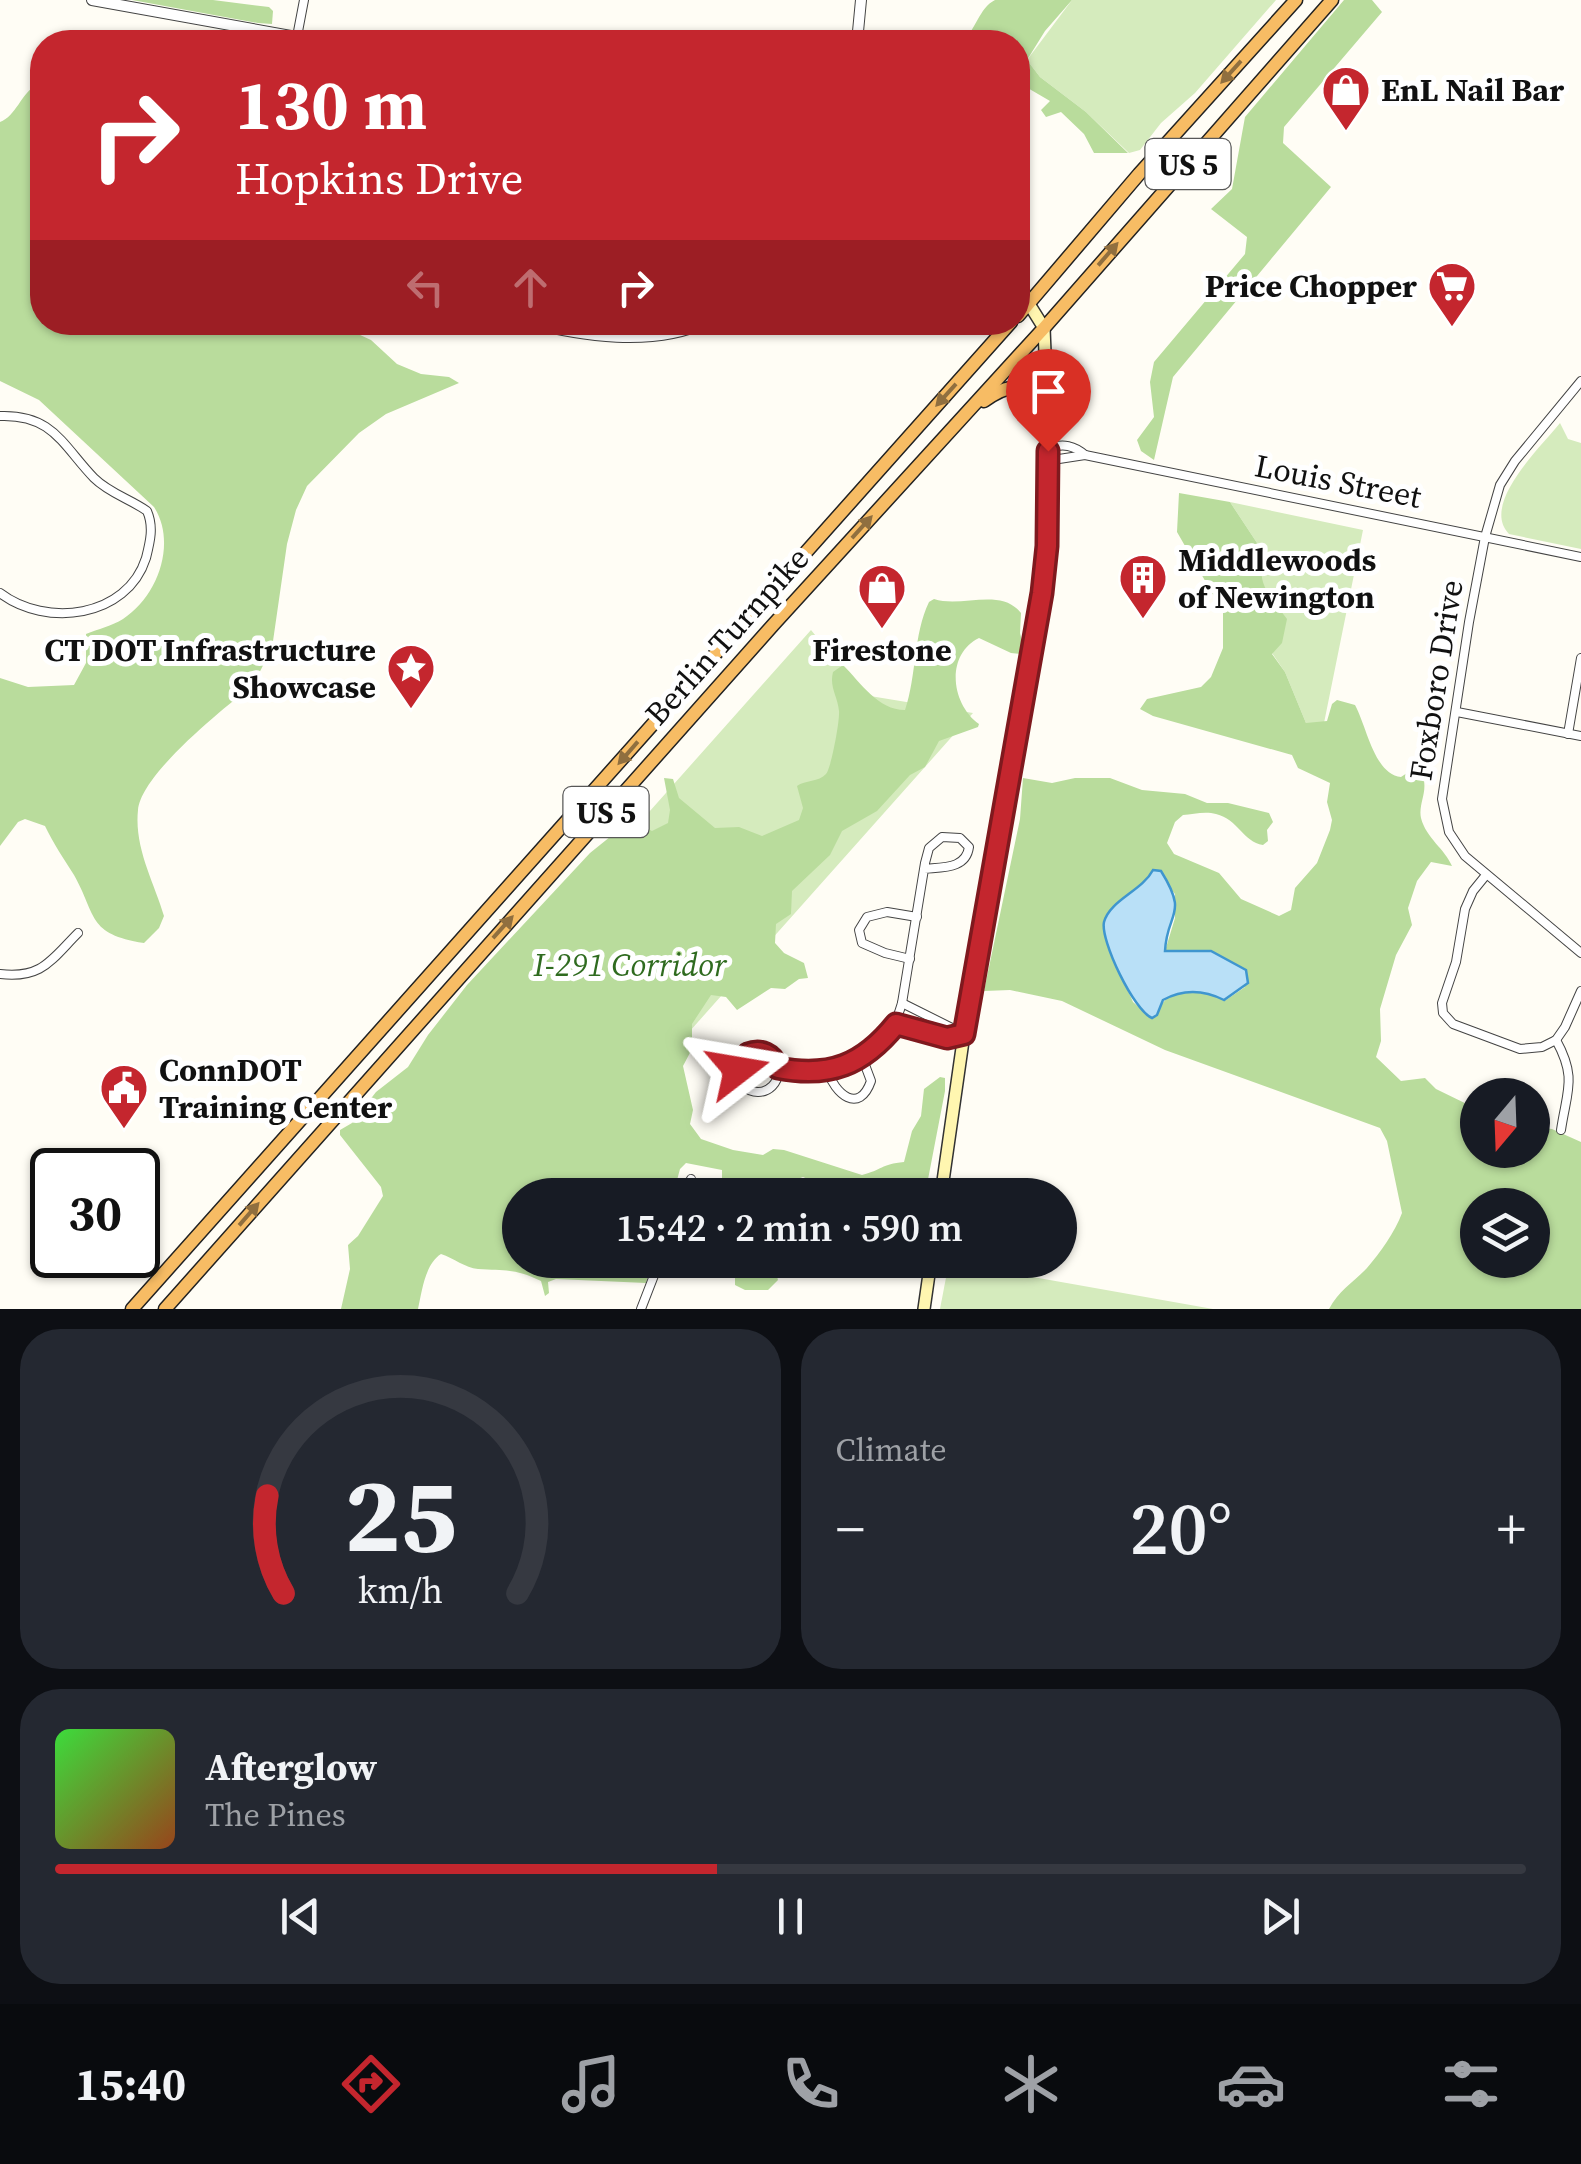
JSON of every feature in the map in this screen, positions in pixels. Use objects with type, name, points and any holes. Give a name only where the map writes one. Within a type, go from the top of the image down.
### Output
[{"type":"highway","name":"US 5","points":[[1030,302],[1296,0]]},
{"type":"highway","name":"Berlin Turnpike","points":[[165,1309],[773,625],[1044,328],[1332,0]]},
{"type":"highway","name":"Berlin Turnpike","points":[[132,1309],[1000,335]]},
{"type":"highway","points":[[966,414],[997,392],[1022,390],[1036,399],[1048,445]]},
{"type":"highway","points":[[738,628],[773,625]]},
{"type":"highway","points":[[423,985],[438,1000]]},
{"type":"highway","points":[[166,1269],[185,1287]]},
{"type":"main road","points":[[943,1178],[1047,546],[1044,328],[1030,307]]},
{"type":"main road","points":[[924,1309],[928,1278]]},
{"type":"street","points":[[92,0],[246,30]]},
{"type":"street","points":[[299,30],[304,0]]},
{"type":"street","points":[[858,30],[861,0]]},
{"type":"street","points":[[602,335],[673,335]]},
{"type":"street","name":"Foxboro Drive","points":[[1581,381],[1515,460],[1500,484],[1485,537],[1442,798],[1449,832],[1466,856],[1581,953]]},
{"type":"street","points":[[0,416],[34,420],[54,432],[94,478],[147,512],[152,530],[142,570],[128,589],[93,609],[47,612],[24,607],[0,594]]},
{"type":"street","name":"Louis Street","points":[[1048,445],[1079,450],[1085,456],[1581,557]]},
{"type":"street","points":[[1568,734],[1581,658]]},
{"type":"street","points":[[1456,712],[1581,736]]},
{"type":"street","points":[[778,1068],[771,1086],[759,1092],[746,1088],[738,1076],[739,1064],[754,1052],[766,1053],[778,1068],[827,1070],[862,1057],[896,1024],[924,869],[930,848],[942,837],[960,838],[969,847],[968,856],[958,865],[924,869]]},
{"type":"street","points":[[1486,875],[1465,909],[1443,1012],[1453,1024],[1520,1049],[1542,1046],[1556,1040],[1581,992]]},
{"type":"street","points":[[910,959],[862,943],[858,930],[866,917],[887,912],[917,917]]},
{"type":"street","points":[[0,974],[21,977],[40,972],[78,932]]},
{"type":"street","points":[[902,1003],[964,1034]]},
{"type":"street","points":[[896,1024],[947,1038],[964,1034]]},
{"type":"street","points":[[1556,1040],[1569,1063],[1570,1077],[1561,1130]]},
{"type":"street","points":[[827,1070],[833,1088],[854,1098],[869,1088],[872,1081],[862,1057]]},
{"type":"street","points":[[641,1309],[653,1278]]},
{"type":"green space","points":[[132,0],[213,0],[269,7],[273,11],[272,24],[258,23]]},
{"type":"green space","points":[[995,0],[1072,0],[1030,55],[1030,30],[972,30],[985,8]]},
{"type":"green space","points":[[1072,0],[1276,0],[1195,93],[1161,123],[1140,150],[1129,153],[1086,112],[1040,77],[1030,64],[1030,56]]},
{"type":"green space","points":[[1344,0],[1372,0],[1382,12],[1284,127],[1283,143],[1331,187],[1173,377],[1154,460],[1141,451],[1137,440],[1154,417],[1150,382],[1154,362],[1245,254],[1247,237],[1211,209],[1232,189],[1245,117]]},
{"type":"green space","points":[[1030,64],[1128,153],[1094,153],[1084,134],[1061,112],[1046,117],[1041,110],[1050,101],[1030,89]]},
{"type":"green space","points":[[30,90],[30,335],[360,335],[397,364],[459,383],[386,414],[359,433],[307,486],[287,544],[272,648],[253,685],[168,761],[143,795],[138,810],[139,838],[164,916],[159,928],[144,943],[112,934],[96,921],[45,826],[25,819],[18,822],[0,846],[0,678],[28,687],[74,685],[86,663],[86,634],[119,621],[135,609],[154,583],[164,552],[161,521],[154,507],[39,400],[0,381],[0,122]]},
{"type":"green space","points":[[1560,423],[1568,439],[1581,443],[1581,549],[1509,534],[1502,522],[1502,507],[1516,476]]},
{"type":"green space","points":[[1179,493],[1230,502],[1265,555],[1263,582],[1287,619],[1282,643],[1272,654],[1285,672],[1306,723],[1327,721],[1337,700],[1355,705],[1384,768],[1401,777],[1410,771],[1423,777],[1421,818],[1452,866],[1431,862],[1417,881],[1408,908],[1412,925],[1396,955],[1380,1009],[1381,1041],[1376,1057],[1401,1081],[1425,1078],[1436,1089],[1460,1101],[1460,1168],[1550,1168],[1550,1129],[1581,1142],[1581,1309],[1329,1309],[1377,1256],[1402,1213],[1387,1141],[1380,1128],[1165,1050],[1062,1001],[1010,990],[984,991],[1020,819],[1023,778],[1052,783],[1075,778],[1110,778],[1142,790],[1185,794],[1207,803],[1228,803],[1269,813],[1273,822],[1263,845],[1250,840],[1224,817],[1208,813],[1183,815],[1175,822],[1167,843],[1174,854],[1219,873],[1241,899],[1279,916],[1291,910],[1295,888],[1317,863],[1330,830],[1330,783],[1298,768],[1292,755],[1140,709],[1147,699],[1201,687],[1211,677],[1223,648],[1223,612],[1177,532]],"holes":[[[1153,870],[1175,894],[1175,918],[1165,951],[1216,953],[1245,987],[1226,1000],[1196,992],[1176,994],[1168,998],[1157,1015],[1150,1017],[1133,1002],[1105,938],[1113,909],[1145,883]]]},
{"type":"green space","points":[[1230,502],[1363,530],[1324,723],[1306,723],[1285,672],[1272,653],[1271,598],[1261,578],[1265,555]]},
{"type":"green space","name":"I-291 Corridor","points":[[992,600],[1013,605],[1021,613],[1022,654],[979,638],[968,646],[957,667],[956,680],[962,705],[978,727],[939,741],[925,767],[910,775],[877,811],[842,831],[830,855],[792,891],[791,914],[776,924],[775,943],[784,953],[804,963],[808,978],[785,989],[771,988],[737,1010],[726,997],[711,995],[692,1024],[692,1049],[683,1066],[693,1110],[690,1124],[701,1139],[763,1155],[773,1149],[784,1150],[862,1175],[904,1162],[912,1131],[921,1116],[924,1089],[940,1077],[945,1078],[928,1178],[722,1178],[722,1170],[686,1163],[678,1178],[502,1178],[502,1270],[473,1268],[441,1254],[428,1271],[418,1309],[341,1309],[350,1269],[348,1245],[383,1196],[381,1187],[340,1130],[352,1123],[376,1092],[408,1067],[467,985],[590,853],[631,820],[652,831],[668,823],[670,810],[664,778],[673,779],[679,798],[715,828],[739,827],[762,836],[799,820],[803,808],[797,786],[826,774],[833,754],[839,711],[833,672],[843,665],[878,701],[905,710],[920,628],[929,602]]},
{"type":"green space","name":"I-291 Corridor","points":[[811,630],[864,695],[973,713],[559,1178],[502,1178],[502,1190],[350,1148]]},
{"type":"green space","name":"I-291 Corridor","points":[[534,1278],[647,1278],[646,1283],[556,1279],[548,1282],[549,1293],[545,1296],[541,1281]]},
{"type":"green space","points":[[735,1278],[778,1280],[768,1290],[745,1290],[735,1285]]},
{"type":"green space","points":[[946,1278],[1039,1278],[1213,1309],[940,1309]]},
{"type":"water","points":[[1153,870],[1161,871],[1174,897],[1165,951],[1211,951],[1246,970],[1248,983],[1224,1000],[1209,994],[1178,994],[1163,1000],[1152,1018],[1128,989],[1107,944],[1104,922],[1107,914]]},
{"type":"place","name":"EnL Nail Bar","points":[[1346,132]]},
{"type":"place","name":"Price Chopper","points":[[1452,328]]},
{"type":"place","name":"Middlewoods of Newington","points":[[1143,620]]},
{"type":"place","name":"Firestone","points":[[882,630]]},
{"type":"place","name":"CT DOT Infrastructure Showcase","points":[[411,710]]},
{"type":"place","name":"ConnDOT Training Center","points":[[124,1130]]},
{"type":"route","points":[[738,1070],[743,1058],[760,1052],[771,1057],[778,1068],[821,1072],[869,1054],[896,1024],[947,1038],[964,1034],[1042,593],[1047,546],[1048,451]]}]
